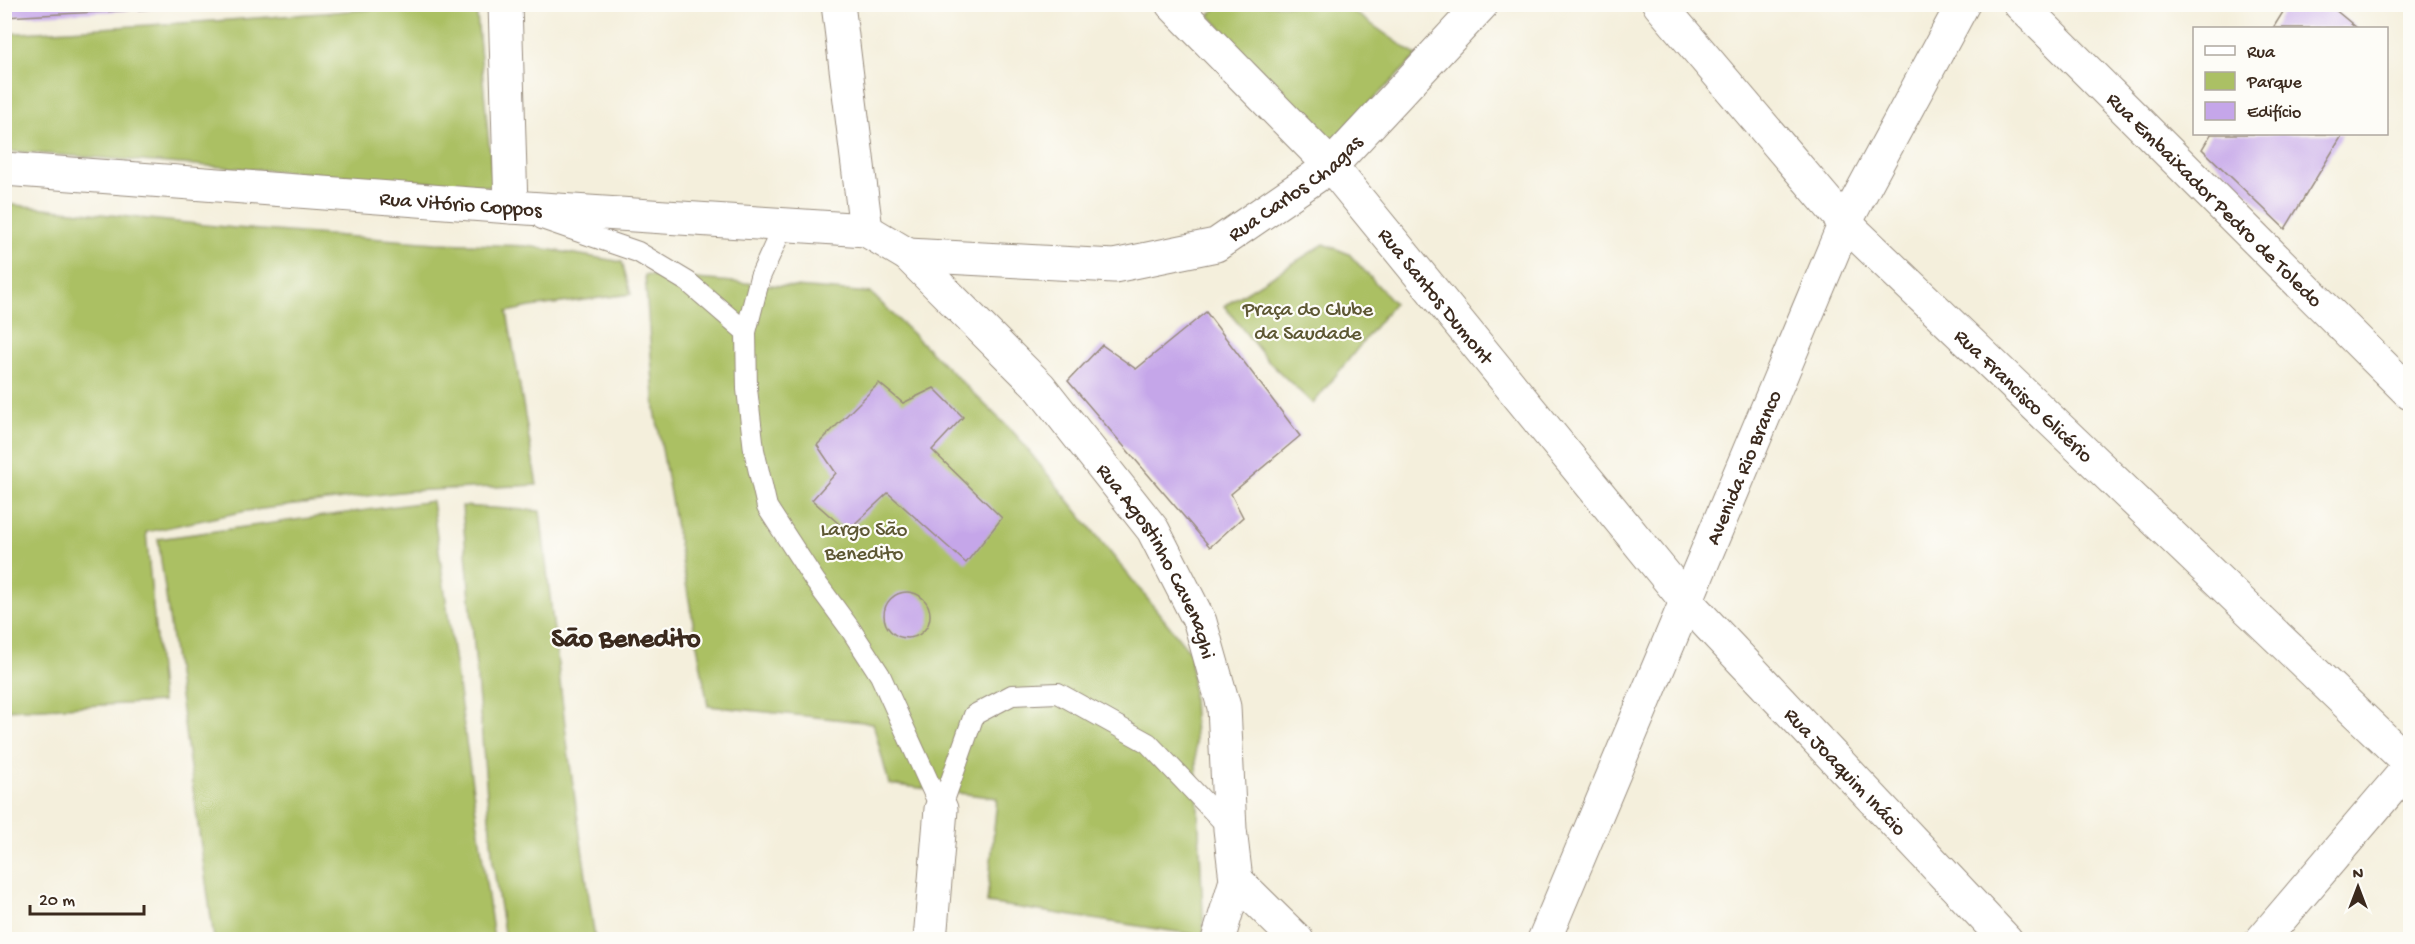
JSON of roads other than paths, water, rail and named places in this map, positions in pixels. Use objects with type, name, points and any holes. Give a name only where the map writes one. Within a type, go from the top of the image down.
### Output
[{"type":"street","points":[[505,4],[511,207]]},
{"type":"street","points":[[838,4],[866,230]]},
{"type":"street","name":"Rua Santos Dumont","points":[[1172,4],[1331,166],[1687,602]]},
{"type":"street","name":"Rua Carlos Chagas","points":[[908,255],[1114,266],[1216,244],[1331,166],[1482,4]]},
{"type":"street","name":"Rua Francisco Glicério","points":[[1659,4],[1845,223],[2410,765]]},
{"type":"street","name":"Avenida Rio Branco","points":[[1544,939],[1845,223],[1963,4]]},
{"type":"street","name":"Rua Embaixador Pedro de Toledo","points":[[2020,4],[2410,393]]},
{"type":"street","name":"Rua Vitório Coppos","points":[[4,170],[866,230],[908,255]]},
{"type":"street","name":"Rua Agostinho Cavenaghi","points":[[908,255],[1040,387],[1153,530],[1200,622],[1224,707],[1230,829],[1236,880],[1218,939]]},
{"type":"street","name":"Rua Joaquim Inácio","points":[[1687,602],[2006,939]]},
{"type":"street","points":[[2262,939],[2410,765]]},
{"type":"street","points":[[930,939],[940,809]]},
{"type":"street","points":[[1236,880],[1297,939]]},
{"type":"lane","points":[[511,207],[638,252],[688,282],[746,332]]},
{"type":"lane","points":[[784,224],[760,277],[746,332],[748,399],[754,450],[767,507],[814,582],[851,630],[880,675],[940,809]]},
{"type":"lane","points":[[940,809],[974,715],[1012,695],[1058,693],[1148,743],[1230,829]]},
{"type":"district","name":"São Benedito","points":[[626,637]]},
{"type":"park label","name":"Praça do Clube da Saudade","points":[[1308,320]]},
{"type":"park label","name":"Largo São Benedito","points":[[864,540]]}]
